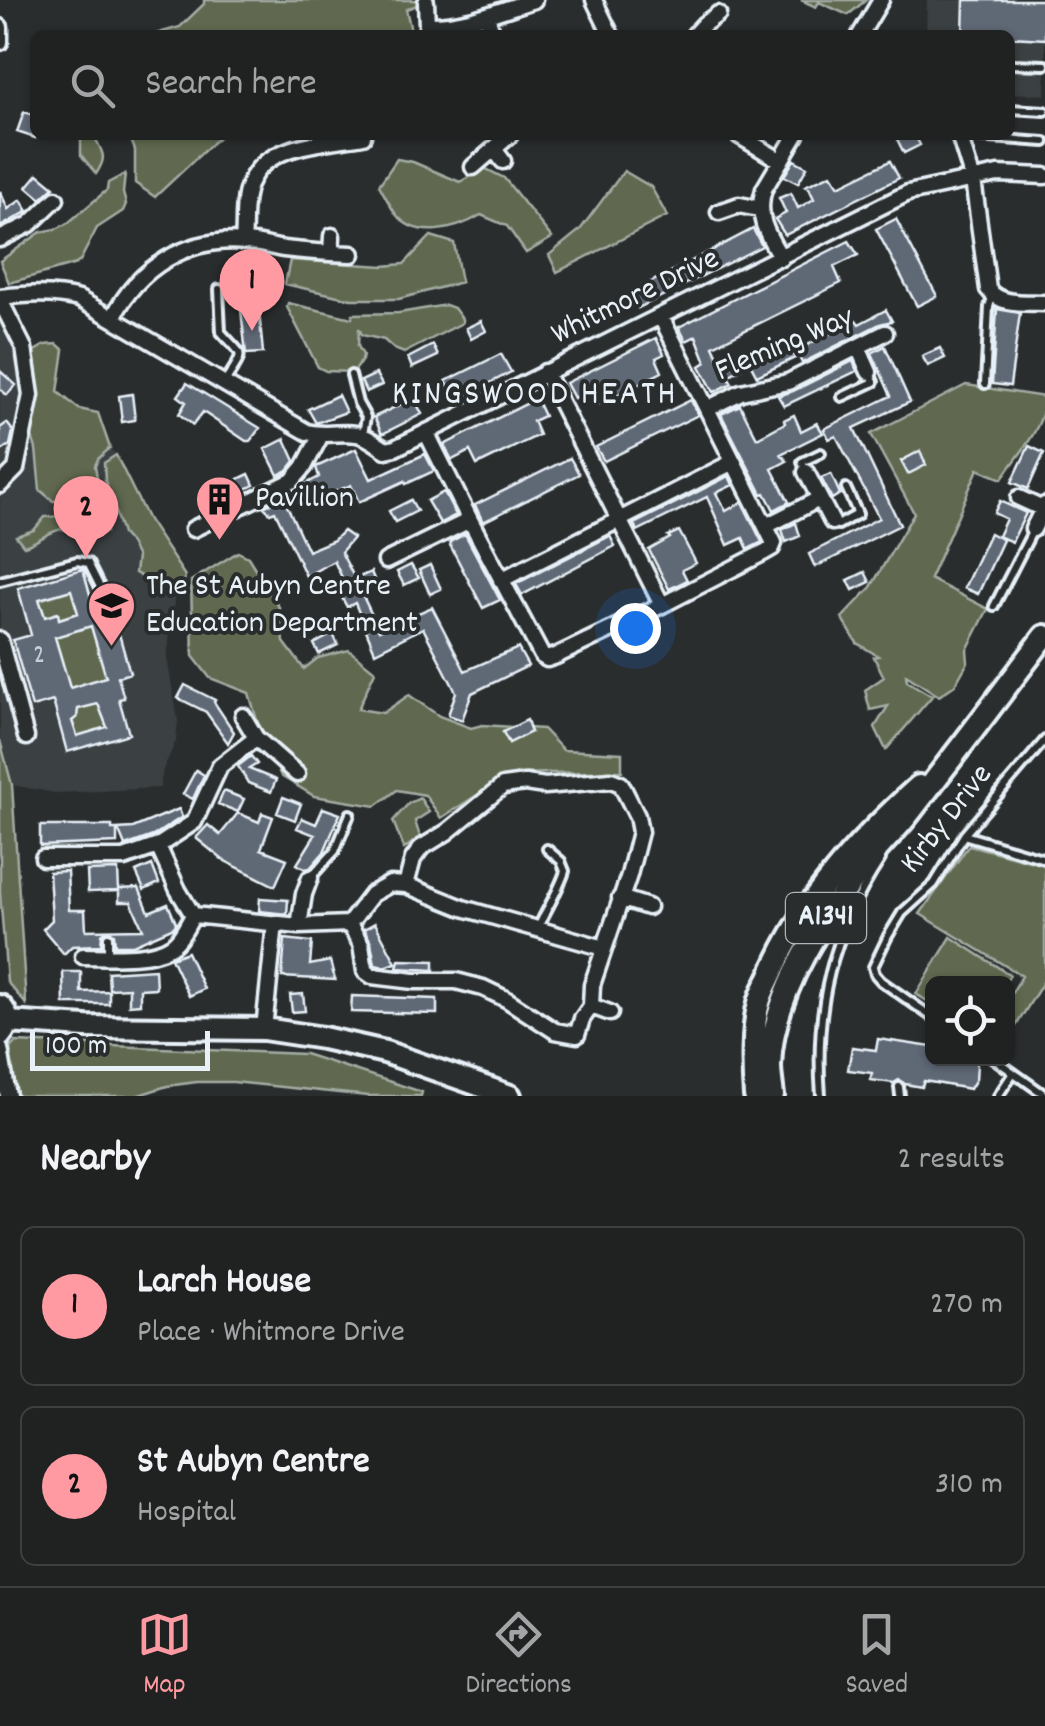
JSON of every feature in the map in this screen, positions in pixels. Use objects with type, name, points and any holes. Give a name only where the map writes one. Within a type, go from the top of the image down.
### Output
[{"type":"main road","name":"A1341","points":[[773,1096],[770,1068],[776,1026],[806,951],[822,923],[1045,636]]},
{"type":"main road","name":"A1341","points":[[756,1096],[752,1068],[758,1004],[783,947],[834,872],[953,754]]},
{"type":"main road","points":[[3,1021],[86,1028],[264,1028],[385,1052],[510,1096]]},
{"type":"street","points":[[426,2],[427,30],[534,0]]},
{"type":"street","points":[[594,0],[609,30]]},
{"type":"street","points":[[863,30],[881,0]]},
{"type":"street","points":[[699,30],[718,14]]},
{"type":"street","points":[[487,16],[491,30]]},
{"type":"street","points":[[0,27],[0,42]]},
{"type":"street","points":[[243,242],[249,183],[262,165],[296,148],[340,140]]},
{"type":"street","points":[[473,167],[499,155],[507,140]]},
{"type":"street","points":[[746,140],[781,161]]},
{"type":"street","points":[[781,258],[760,209],[764,189],[793,140]]},
{"type":"street","points":[[960,140],[973,180],[992,295],[1000,300],[1045,303]]},
{"type":"street","name":"Whitmore Drive","points":[[0,299],[61,294],[78,299],[306,432],[350,432],[363,435],[386,450],[908,193],[998,174],[1042,177]]},
{"type":"street","points":[[0,239],[30,224],[56,199]]},
{"type":"street","points":[[718,212],[739,204],[760,209]]},
{"type":"street","points":[[331,254],[332,236]]},
{"type":"street","points":[[112,318],[122,299],[155,265],[196,246],[243,242],[287,250],[352,254]]},
{"type":"street","points":[[0,299],[24,348],[31,395],[16,468],[0,484]]},
{"type":"street","points":[[426,432],[542,656],[547,659],[662,606],[772,548],[774,542],[661,317]]},
{"type":"street","name":"Fleming Way","points":[[707,409],[741,392],[788,382],[886,333]]},
{"type":"street","points":[[858,347],[869,372]]},
{"type":"street","points":[[545,372],[662,606]]},
{"type":"street","points":[[194,529],[242,498],[292,482],[320,435]]},
{"type":"street","points":[[501,580],[733,462]]},
{"type":"street","points":[[806,472],[832,522]]},
{"type":"street","points":[[1018,498],[1044,507],[1033,529]]},
{"type":"street","points":[[766,526],[819,499]]},
{"type":"street","points":[[386,560],[470,520]]},
{"type":"street","points":[[0,640],[26,737]]},
{"type":"street","points":[[243,716],[256,738],[297,774]]},
{"type":"street","points":[[44,858],[76,853],[124,858],[158,846],[194,822],[220,766],[256,738]]},
{"type":"street","points":[[349,924],[361,944],[365,970],[372,976],[456,981],[482,988],[556,1031],[577,1035],[591,1006],[592,986],[640,832],[637,816],[621,784],[610,780],[502,786],[422,848],[413,859],[406,885]]},
{"type":"street","points":[[158,846],[193,915]]},
{"type":"street","points":[[300,926],[310,878]]},
{"type":"street","points":[[349,924],[372,894],[390,884],[406,885],[463,908],[604,948]]},
{"type":"street","points":[[620,898],[648,908]]},
{"type":"street","points":[[193,915],[300,926],[349,924]]},
{"type":"street","points":[[83,956],[156,952],[174,944],[193,915]]},
{"type":"street","points":[[264,1028],[275,923]]},
{"type":"street","points":[[591,1006],[610,1013]]},
{"type":"street","points":[[0,1048],[8,1096]]},
{"type":"lane","points":[[1015,64],[1045,66]]},
{"type":"lane","points":[[1015,109],[1045,111]]},
{"type":"lane","points":[[1015,140],[1045,142]]},
{"type":"lane","points":[[219,289],[221,332],[238,346],[240,353],[224,383]]},
{"type":"lane","points":[[984,384],[992,295]]},
{"type":"lane","points":[[842,397],[874,382],[869,372]]},
{"type":"lane","points":[[350,375],[366,418],[363,435]]},
{"type":"lane","points":[[806,472],[802,462],[821,453]]},
{"type":"lane","points":[[832,522],[838,525],[858,514],[846,488]]},
{"type":"lane","points":[[994,606],[1033,529]]},
{"type":"lane","points":[[0,581],[77,561],[88,563],[107,601]]},
{"type":"lane","name":"Kirby Drive","points":[[925,1012],[881,981],[873,967],[902,914],[934,884],[964,835],[1045,740]]},
{"type":"lane","points":[[310,878],[335,851],[350,814]]},
{"type":"lane","points":[[821,1096],[820,1039],[832,962],[859,892],[908,816]]},
{"type":"lane","points":[[964,835],[1045,859]]},
{"type":"lane","points":[[538,929],[565,870],[547,849]]},
{"type":"lane","points":[[108,937],[108,956]]},
{"type":"lane","points":[[1003,1066],[1045,1095]]},
{"type":"lane","points":[[998,1096],[1013,1073]]},
{"type":"shaded area","points":[[927,0],[1045,0],[1045,95],[1015,93],[1015,30],[926,30]]},
{"type":"shaded area","points":[[0,311],[31,353],[51,344],[64,350],[58,392],[79,409],[98,413],[135,498],[185,576],[175,594],[167,658],[178,720],[176,741],[160,788],[55,793],[12,785],[0,740]]},
{"type":"green space","points":[[204,0],[427,0],[406,9],[411,30],[170,30],[180,27]]},
{"type":"green space","points":[[801,0],[866,0],[848,15],[819,2],[816,7]]},
{"type":"green space","points":[[81,140],[96,140],[103,158],[96,174],[81,155]]},
{"type":"green space","points":[[131,140],[216,140],[155,197],[135,183],[135,150]]},
{"type":"green space","points":[[397,159],[460,182],[484,168],[504,178],[552,238],[526,253],[507,226],[481,215],[436,230],[403,222],[379,185]]},
{"type":"green space","points":[[624,171],[651,187],[667,216],[557,272],[549,255],[580,230]]},
{"type":"green space","points":[[125,174],[123,211],[97,228],[80,261],[9,283],[0,261],[41,232],[68,223],[107,190],[108,183]]},
{"type":"green space","points":[[431,236],[454,243],[461,282],[399,299],[351,299],[285,284],[290,260],[404,264]]},
{"type":"green space","points":[[288,303],[352,318],[353,314],[399,313],[446,305],[454,308],[462,323],[404,353],[384,340],[362,335],[359,328],[358,346],[363,355],[354,372],[326,371],[318,367]]},
{"type":"green space","points":[[57,344],[64,350],[58,392],[79,409],[98,413],[110,448],[95,466],[106,532],[59,530],[24,546],[16,536],[34,530],[45,517],[61,514],[67,506],[40,490],[31,433],[36,404],[31,353]]},
{"type":"green space","points":[[966,385],[1045,397],[1044,408],[1030,440],[1002,479],[978,469],[930,579],[988,609],[967,650],[968,662],[955,685],[939,696],[906,675],[907,681],[932,696],[886,750],[875,727],[888,706],[870,710],[865,690],[884,677],[874,657],[878,656],[857,643],[842,618],[871,587],[914,513],[871,434]]},
{"type":"green space","points":[[116,455],[148,520],[185,576],[175,594],[135,573],[137,557],[122,534],[105,480],[104,463]]},
{"type":"green space","points":[[238,552],[248,557],[279,607],[284,642],[304,669],[318,658],[349,650],[375,671],[358,709],[383,713],[409,695],[439,716],[471,728],[482,725],[543,729],[563,750],[622,753],[622,771],[517,774],[441,818],[425,795],[397,790],[376,806],[314,796],[281,776],[261,734],[249,693],[210,678],[193,656],[191,581]]},
{"type":"green space","points":[[71,590],[78,613],[59,619],[57,613],[45,617],[39,600]]},
{"type":"green space","points":[[91,626],[106,677],[70,688],[55,637]]},
{"type":"green space","points":[[97,698],[107,727],[77,736],[72,719],[77,717],[76,710],[83,708],[82,703]]},
{"type":"green space","points":[[0,740],[12,785],[26,1004],[7,982],[0,893]]},
{"type":"green space","points":[[420,798],[429,812],[415,821],[420,837],[404,849],[393,821],[409,803]]},
{"type":"green space","points":[[969,845],[1045,865],[1045,979],[1015,1028],[1015,988],[1022,976],[920,914]]},
{"type":"green space","points":[[951,937],[1010,975],[1009,976],[927,976]]},
{"type":"green space","points":[[925,979],[925,1000],[916,994]]},
{"type":"green space","points":[[16,1042],[305,1054],[422,1092],[421,1096],[368,1096],[197,1082],[136,1096],[16,1096],[10,1048]]},
{"type":"building","points":[[964,0],[1045,0],[1045,39],[1015,37],[1015,30],[963,30]]},
{"type":"building","points":[[24,112],[30,114],[30,136],[17,132]]},
{"type":"building","points":[[898,140],[918,140],[920,145],[904,153]]},
{"type":"building","points":[[794,160],[807,167],[798,183],[784,176]]},
{"type":"building","points":[[890,161],[899,178],[785,235],[775,219],[786,213],[779,198],[791,193],[798,208],[814,199],[805,186],[831,174],[839,186]]},
{"type":"building","points":[[38,174],[54,187],[41,199],[27,187]]},
{"type":"building","points":[[0,191],[8,209],[21,200],[28,211],[0,227]]},
{"type":"building","points":[[896,219],[937,296],[917,306],[876,229]]},
{"type":"building","points":[[753,229],[762,246],[638,308],[630,293]]},
{"type":"building","points":[[849,241],[858,255],[834,267],[841,283],[713,346],[722,365],[736,358],[741,369],[728,376],[732,383],[714,392],[700,366],[706,362],[696,336],[686,341],[679,327]]},
{"type":"building","points":[[997,309],[1020,313],[1010,386],[992,384]]},
{"type":"building","points":[[241,310],[259,310],[263,353],[246,354]]},
{"type":"building","points":[[886,310],[892,321],[802,363],[796,351],[856,320],[859,324]]},
{"type":"building","points":[[481,321],[486,331],[471,339],[466,328]]},
{"type":"building","points":[[656,338],[664,354],[656,358],[662,372],[599,404],[592,389],[574,398],[566,383]]},
{"type":"building","points":[[786,342],[795,358],[757,376],[749,361]]},
{"type":"building","points":[[433,345],[438,356],[412,368],[408,358]]},
{"type":"building","points":[[885,346],[910,402],[854,428],[900,525],[815,567],[809,554],[879,518],[836,436],[829,439],[824,429],[891,396],[872,353]]},
{"type":"building","points":[[940,348],[945,358],[928,366],[922,356]]},
{"type":"building","points":[[501,354],[511,372],[456,401],[446,381]]},
{"type":"building","points":[[853,361],[857,371],[784,406],[778,396],[793,391]]},
{"type":"building","points":[[0,371],[16,385],[7,395],[0,389]]},
{"type":"building","points":[[376,374],[382,385],[366,392],[361,381]]},
{"type":"building","points":[[187,383],[260,428],[246,441],[203,412],[193,425],[179,414],[186,402],[178,396]]},
{"type":"building","points":[[132,394],[135,420],[122,422],[119,396]]},
{"type":"building","points":[[338,395],[346,412],[316,423],[308,409]]},
{"type":"building","points":[[414,398],[422,414],[382,434],[374,417]]},
{"type":"building","points":[[536,399],[544,416],[533,421],[539,435],[477,465],[470,451],[452,460],[444,445]]},
{"type":"building","points":[[691,400],[698,415],[604,461],[596,447]]},
{"type":"building","points":[[740,405],[757,438],[794,415],[801,431],[817,423],[823,433],[781,454],[787,461],[772,469],[789,502],[774,510],[721,414]]},
{"type":"building","points":[[7,423],[13,431],[10,445],[0,452],[0,428]]},
{"type":"building","points":[[285,439],[295,461],[278,475],[265,449]]},
{"type":"building","points":[[1029,446],[1044,453],[1028,489],[1012,482]]},
{"type":"building","points":[[356,449],[371,479],[425,454],[434,471],[359,502],[351,485],[310,502],[302,486],[319,477],[316,467]]},
{"type":"building","points":[[920,451],[926,465],[908,474],[901,461]]},
{"type":"building","points":[[570,458],[579,474],[483,522],[475,505]]},
{"type":"building","points":[[249,474],[254,485],[219,502],[211,486]]},
{"type":"building","points":[[831,474],[840,494],[832,499],[821,478]]},
{"type":"building","points":[[729,476],[733,485],[716,493],[726,511],[742,502],[762,542],[748,549],[743,538],[728,545],[707,497],[637,531],[634,524]]},
{"type":"building","points":[[444,492],[456,515],[440,523],[427,501]]},
{"type":"building","points":[[283,497],[308,551],[334,540],[343,531],[353,538],[341,552],[355,579],[371,572],[376,584],[361,592],[379,630],[432,607],[465,671],[518,648],[528,666],[472,693],[462,720],[448,715],[456,692],[423,628],[375,652],[355,603],[347,607],[340,594],[348,590],[334,561],[306,576],[275,511],[270,513],[264,507]]},
{"type":"building","points":[[411,500],[417,511],[395,522],[389,511]]},
{"type":"building","points":[[1000,501],[1026,513],[1012,542],[998,536],[1006,519],[994,513]]},
{"type":"building","points":[[796,523],[800,536],[786,542],[782,530]]},
{"type":"building","points":[[679,531],[696,563],[682,570],[687,580],[669,589],[649,550]]},
{"type":"building","points":[[990,533],[1003,540],[978,594],[964,588]]},
{"type":"building","points":[[465,534],[500,600],[483,608],[450,545]]},
{"type":"building","points":[[610,536],[615,546],[522,595],[516,584]]},
{"type":"building","points":[[411,565],[419,578],[404,585],[397,572]]},
{"type":"building","points":[[430,565],[441,589],[430,594],[419,570]]},
{"type":"building","points":[[83,569],[97,620],[114,616],[130,673],[118,677],[124,698],[119,699],[129,734],[67,752],[53,701],[32,707],[13,640],[31,635],[18,588]],"holes":[[[71,590],[78,613],[59,619],[58,613],[45,617],[39,599]],[[91,626],[106,677],[70,688],[55,637]],[[98,704],[107,727],[77,736],[72,721],[78,709]]]},
{"type":"building","points":[[865,572],[870,582],[853,590],[848,580]]},
{"type":"building","points":[[333,634],[338,645],[319,654],[314,644]]},
{"type":"building","points":[[185,685],[215,700],[234,732],[228,743],[206,712],[178,698]]},
{"type":"building","points":[[527,720],[531,732],[509,743],[503,732]]},
{"type":"building","points":[[251,756],[257,764],[249,769],[276,780],[271,792],[248,783],[238,766]]},
{"type":"building","points":[[196,770],[204,775],[193,799],[183,794]]},
{"type":"building","points":[[224,791],[244,799],[238,812],[218,804]]},
{"type":"building","points":[[283,797],[301,804],[295,820],[277,813]]},
{"type":"building","points":[[323,808],[340,814],[324,852],[305,869],[297,864],[315,835],[297,828],[302,818],[316,824]]},
{"type":"building","points":[[179,809],[182,817],[153,836],[125,846],[118,829],[133,828]]},
{"type":"building","points":[[238,813],[259,822],[262,813],[273,817],[261,849],[287,859],[275,886],[223,860],[196,838],[208,825],[220,835]]},
{"type":"building","points":[[40,826],[112,826],[117,829],[117,843],[40,846]]},
{"type":"building","points":[[152,865],[159,883],[144,890],[136,872]]},
{"type":"building","points":[[118,870],[119,891],[88,892],[87,871]]},
{"type":"building","points":[[67,871],[69,910],[85,910],[86,930],[143,929],[131,902],[119,902],[119,889],[139,888],[149,912],[168,904],[174,927],[133,945],[115,945],[114,934],[107,930],[102,934],[101,945],[72,946],[64,954],[43,929],[52,920],[49,872]]},
{"type":"building","points":[[260,898],[288,900],[287,914],[259,911]]},
{"type":"building","points":[[375,923],[396,963],[375,965],[364,929]]},
{"type":"building","points":[[285,939],[312,942],[310,965],[330,961],[335,980],[282,977]]},
{"type":"building","points":[[187,952],[204,989],[189,996],[171,958]]},
{"type":"building","points":[[399,960],[434,961],[434,970],[397,968]]},
{"type":"building","points":[[155,969],[156,988],[140,989],[140,1004],[129,1005],[129,988],[109,989],[108,972]]},
{"type":"building","points":[[63,972],[81,972],[81,992],[109,991],[109,1004],[64,1004]]},
{"type":"building","points":[[303,994],[305,1011],[292,1012],[290,995]]},
{"type":"building","points":[[352,996],[437,999],[437,1014],[351,1012]]},
{"type":"building","points":[[878,1039],[925,1046],[925,1066],[977,1066],[976,1079],[970,1089],[924,1081],[922,1087],[899,1080],[870,1080],[872,1073],[848,1070],[852,1047],[876,1050]]},
{"type":"place","name":"Larch House","points":[[252,331]]},
{"type":"place","name":"Pavillion","points":[[220,542]]},
{"type":"place","name":"St Aubyn Centre","points":[[86,558]]},
{"type":"place","name":"The St Aubyn Centre Education Department","points":[[111,648]]},
{"type":"district","name":"KINGSWOOD HEATH","points":[[535,396]]}]
